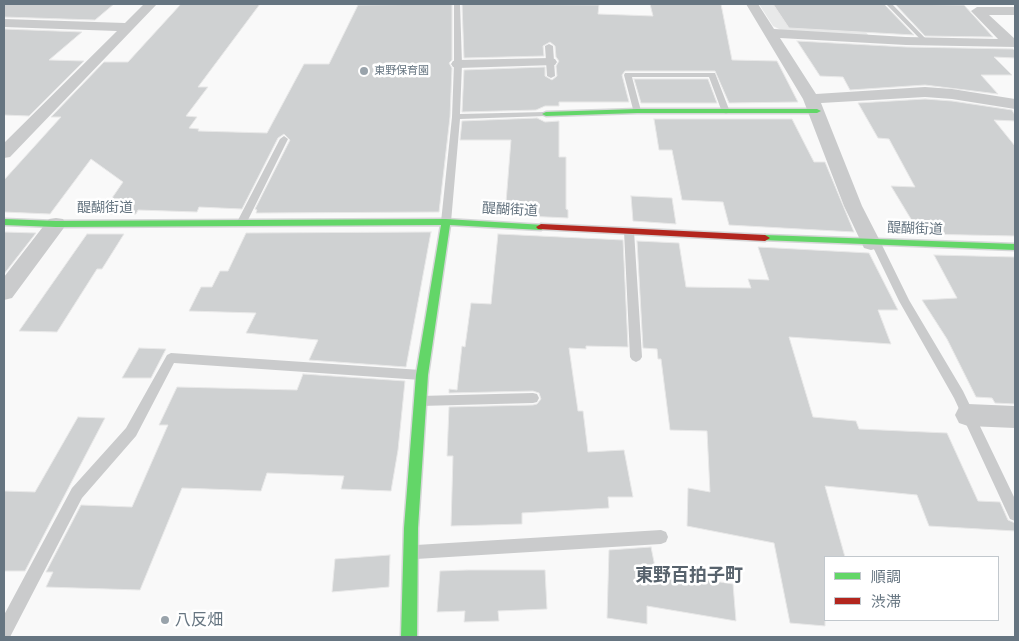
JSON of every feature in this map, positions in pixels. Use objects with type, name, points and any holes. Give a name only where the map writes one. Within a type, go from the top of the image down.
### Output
[{"type":"main road","points":[[546,114],[636,111],[726,112],[814,105]]},
{"type":"main road","name":"醍醐街道","points":[[4,222],[56,224],[446,222],[874,243],[1015,247]]},
{"type":"main road","points":[[409,637],[410,528],[422,375],[446,222]]},
{"type":"street","points":[[4,153],[151,4]]},
{"type":"street","points":[[752,4],[814,105],[853,206],[874,243]]},
{"type":"street","points":[[1013,43],[977,11],[1015,11]]},
{"type":"street","points":[[4,24],[128,27]]},
{"type":"street","points":[[770,33],[926,41],[1013,43]]},
{"type":"street","points":[[458,64],[550,69]]},
{"type":"street","points":[[814,105],[925,92],[952,94],[1015,104]]},
{"type":"street","points":[[4,292],[56,224]]},
{"type":"street","points":[[968,414],[1015,417]]},
{"type":"lane","points":[[446,222],[456,117],[458,64],[457,4]]},
{"type":"lane","points":[[889,4],[926,41]]},
{"type":"lane","points":[[549,46],[550,69]]},
{"type":"lane","points":[[636,111],[628,75],[712,76],[726,112]]},
{"type":"lane","points":[[456,117],[546,114]]},
{"type":"lane","points":[[242,222],[284,139]]},
{"type":"lane","points":[[629,231],[636,357]]},
{"type":"lane","points":[[874,243],[904,301],[959,395],[1015,514]]},
{"type":"lane","points":[[4,631],[78,493],[131,432],[171,358],[422,375]]},
{"type":"lane","points":[[420,401],[533,398]]},
{"type":"lane","points":[[411,553],[661,537]]},
{"type":"shaded area","points":[[759,4],[843,4],[869,36],[781,30],[773,26]]},
{"type":"building","points":[[4,4],[114,4],[95,20],[4,17]]},
{"type":"building","points":[[181,4],[260,4],[198,87],[208,87],[186,116],[197,117],[189,128],[199,129],[198,131],[267,133],[304,64],[329,64],[358,5],[452,4],[452,60],[449,63],[452,68],[450,117],[439,212],[256,213],[257,210],[255,209],[290,140],[284,134],[278,138],[242,209],[199,207],[197,212],[138,210],[136,214],[101,214],[123,182],[91,159],[50,214],[4,212],[4,180],[61,117],[51,117],[104,62],[128,62]]},
{"type":"building","points":[[462,4],[599,5],[598,14],[653,16],[650,4],[721,4],[732,60],[777,61],[798,102],[729,103],[715,71],[625,71],[622,75],[629,102],[559,102],[559,106],[545,106],[536,110],[462,112],[464,70],[545,67],[545,76],[552,80],[557,76],[556,66],[559,61],[556,57],[555,46],[550,42],[543,46],[544,56],[464,58]]},
{"type":"building","points":[[773,4],[884,4],[914,35],[789,28]]},
{"type":"building","points":[[895,4],[964,5],[993,37],[925,36]]},
{"type":"building","points":[[4,29],[82,32],[49,60],[84,61],[29,116],[4,115]]},
{"type":"building","points":[[797,41],[906,47],[1013,49],[1015,51],[1015,58],[994,57],[1012,75],[981,75],[998,94],[925,85],[850,90],[843,77],[820,76]]},
{"type":"building","points":[[634,79],[708,79],[717,103],[641,103]]},
{"type":"building","points":[[925,99],[1012,110],[1015,115],[1015,121],[994,120],[1015,146],[1015,236],[920,234],[891,186],[915,187],[889,139],[878,138],[858,103]]},
{"type":"building","points":[[537,118],[545,122],[559,121],[559,157],[566,157],[566,209],[568,210],[568,218],[505,215],[511,140],[460,140],[462,121]]},
{"type":"building","points":[[654,119],[792,119],[814,162],[825,162],[854,232],[729,225],[723,202],[682,200],[672,150],[659,150]]},
{"type":"building","points":[[631,196],[672,198],[676,224],[633,221]]},
{"type":"building","points":[[4,232],[36,233],[4,274]]},
{"type":"building","points":[[431,232],[406,367],[309,360],[318,340],[246,333],[256,313],[189,311],[201,287],[212,287],[220,271],[228,271],[246,233]]},
{"type":"building","points":[[87,234],[124,234],[102,269],[97,269],[57,332],[19,331]]},
{"type":"building","points":[[498,234],[623,240],[628,347],[586,346],[586,349],[569,348],[578,411],[583,411],[588,452],[624,450],[633,497],[608,497],[609,508],[522,513],[522,524],[451,526],[453,456],[447,456],[449,407],[533,405],[537,404],[541,399],[539,393],[533,391],[449,393],[449,389],[457,390],[462,346],[465,347],[471,303],[491,304]]},
{"type":"building","points":[[637,241],[679,243],[686,287],[751,288],[748,279],[769,280],[758,247],[869,253],[898,310],[878,310],[891,344],[789,337],[813,417],[856,421],[859,429],[947,433],[978,501],[1000,502],[1008,520],[1015,523],[1015,531],[929,526],[917,495],[825,486],[845,556],[824,556],[825,626],[790,623],[774,543],[687,526],[688,488],[710,492],[707,431],[670,430],[661,359],[658,359],[657,349],[643,348]]},
{"type":"building","points":[[934,255],[1015,257],[1015,404],[995,403],[992,398],[976,397],[947,339],[922,300],[957,298]]},
{"type":"building","points":[[139,348],[166,349],[151,378],[122,378]]},
{"type":"building","points":[[303,374],[405,381],[398,450],[391,491],[341,489],[344,476],[267,473],[261,491],[182,488],[140,590],[46,587],[53,572],[46,572],[81,505],[132,507],[168,425],[159,425],[177,387],[297,390]]},
{"type":"building","points":[[78,417],[105,418],[25,571],[4,571],[4,491],[35,492]]},
{"type":"building","points":[[651,547],[656,572],[733,584],[736,621],[647,606],[647,624],[607,618],[609,550]]},
{"type":"building","points":[[390,555],[389,587],[332,592],[335,559]]},
{"type":"building","points":[[545,570],[547,609],[498,611],[499,621],[464,622],[465,611],[437,612],[440,571]]},
{"type":"traffic: fast","points":[[546,114],[637,111],[817,111]]},
{"type":"traffic: fast","points":[[4,222],[56,224],[446,222],[541,227]]},
{"type":"traffic: fast","points":[[409,637],[411,528],[422,375],[446,222]]},
{"type":"traffic: fast","points":[[765,238],[1015,247]]},
{"type":"traffic: jam","points":[[541,227],[765,238]]},
{"type":"place","name":"東野保育園","points":[[364,71]]},
{"type":"place","name":"八反畑","points":[[165,620]]},
{"type":"district","name":"東野百拍子町","points":[[689,576]]}]
